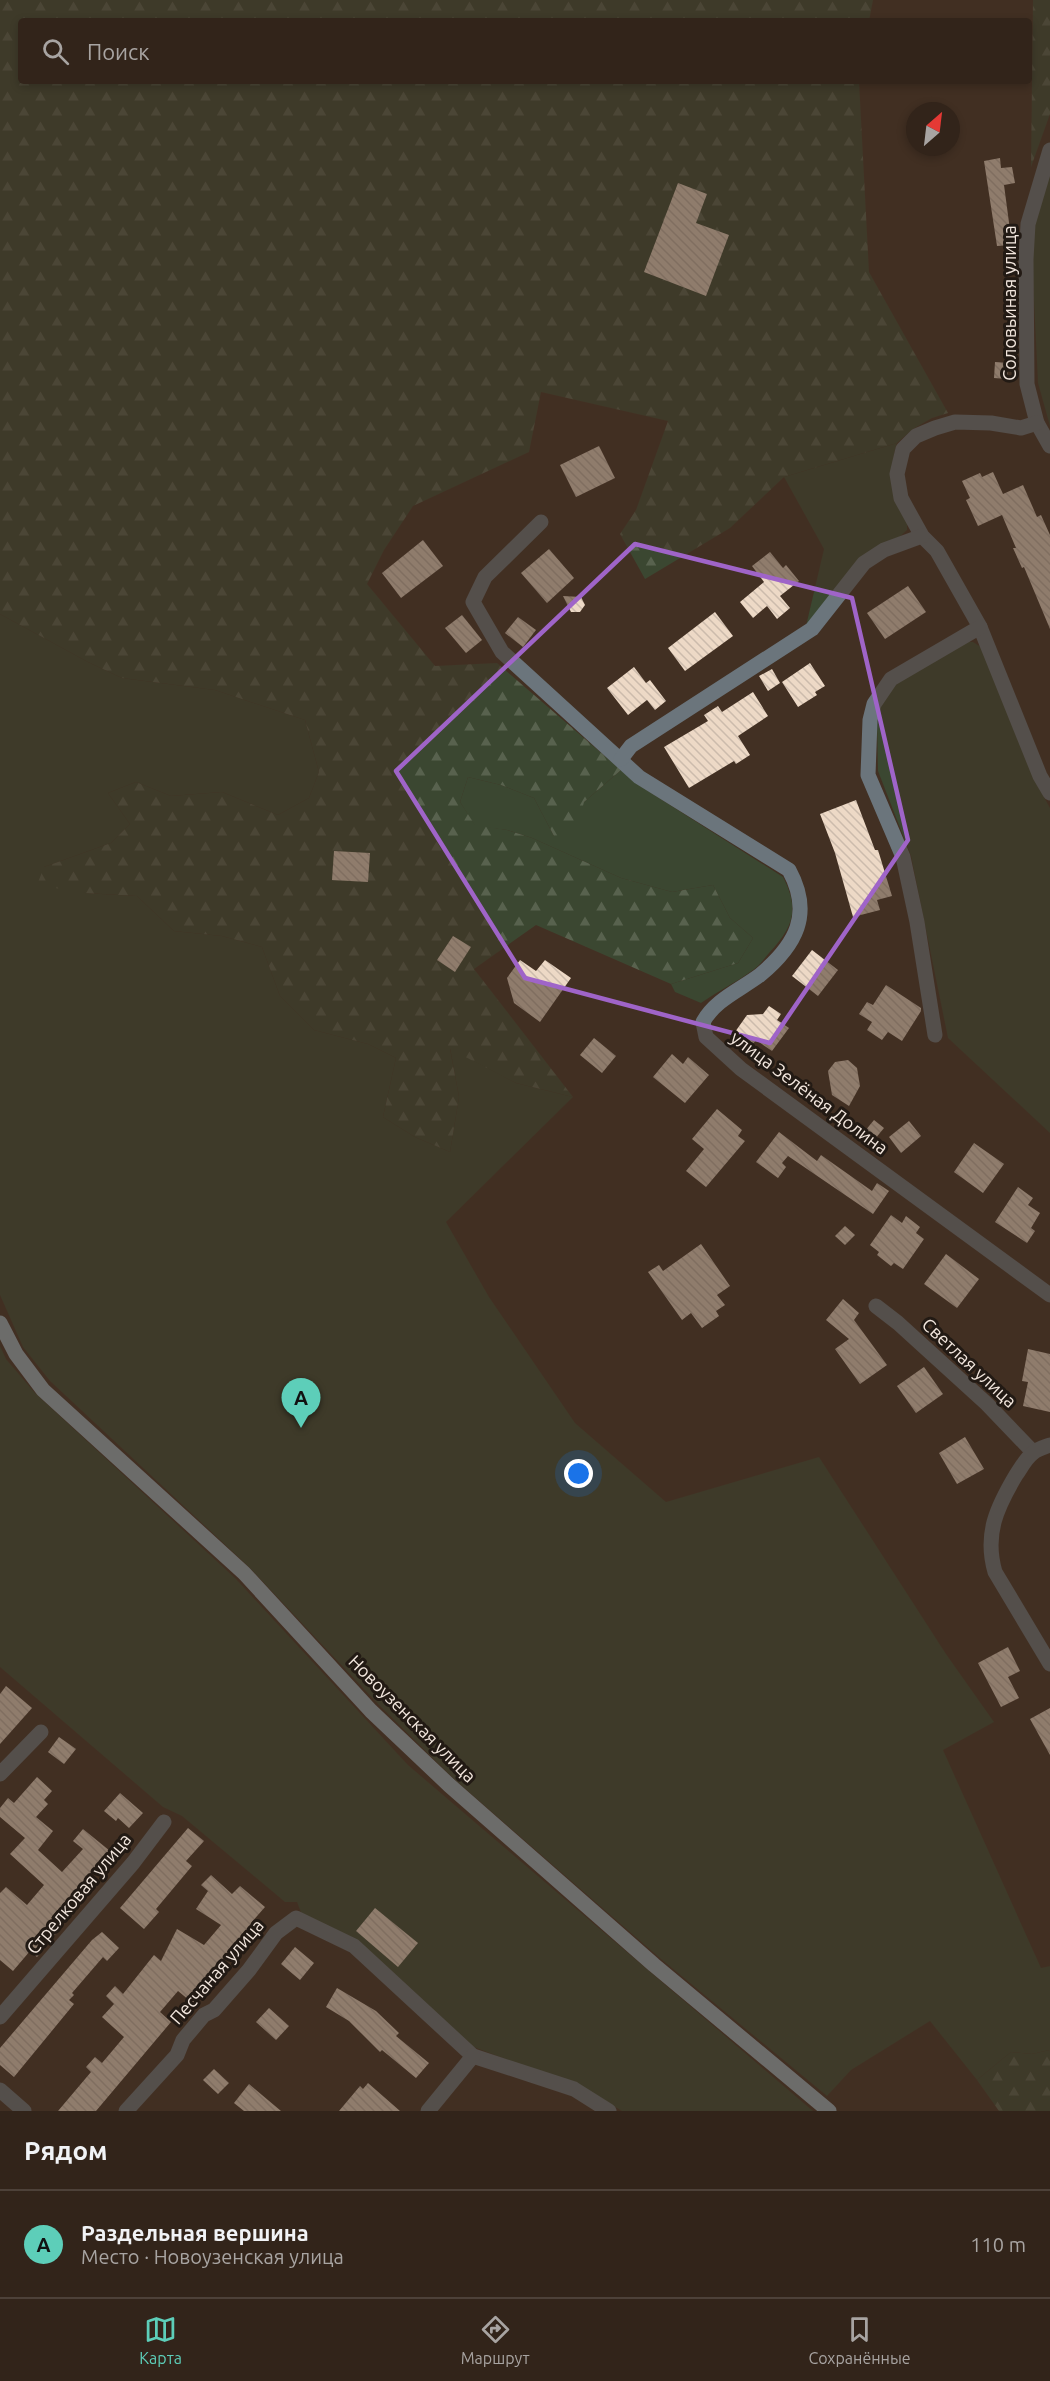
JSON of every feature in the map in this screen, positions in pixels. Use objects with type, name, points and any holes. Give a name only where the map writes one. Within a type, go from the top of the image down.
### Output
[{"type":"main road","name":"Новоузенская улица","points":[[0,1323],[16,1354],[44,1390],[244,1573],[371,1711],[418,1756],[654,1965],[829,2111]]},
{"type":"street","name":"Соловьиная улица","points":[[1050,150],[1028,224],[1026,259],[1028,384],[1037,423],[1050,446]]},
{"type":"street","points":[[1037,423],[1021,428],[991,423],[955,422],[916,436],[903,449],[897,474],[901,498],[922,536],[937,551],[980,627],[1040,776],[1050,793]]},
{"type":"street","name":"улица Зелёная Долина","points":[[541,522],[485,577],[473,602],[502,652],[639,777],[789,870],[799,888],[802,906],[798,926],[787,945],[760,974],[709,1011],[703,1022],[706,1037],[741,1069],[1050,1295]]},
{"type":"street","points":[[621,759],[631,746],[812,629],[864,563],[884,550],[922,536]]},
{"type":"street","points":[[935,1035],[917,922],[903,857],[868,775],[870,720],[874,704],[891,679],[980,627]]},
{"type":"street","name":"Светлая улица","points":[[876,1306],[898,1323],[987,1404],[1033,1452]]},
{"type":"street","points":[[1050,1445],[1033,1452],[1021,1467],[998,1505],[991,1540],[991,1558],[995,1572],[1050,1664]]},
{"type":"street","points":[[0,1774],[41,1732]]},
{"type":"street","name":"Стрелковая улица","points":[[0,2017],[133,1863],[164,1822]]},
{"type":"street","name":"Песчаная улица","points":[[126,2111],[177,2055],[183,2040],[204,2015],[214,2010],[249,1970],[276,1933],[296,1918],[354,1946],[473,2056]]},
{"type":"street","points":[[428,2111],[473,2056],[574,2089],[609,2111]]},
{"type":"street","points":[[0,2090],[24,2111]]},
{"type":"highlighted area","points":[[635,544],[852,598],[908,840],[770,1043],[525,978],[396,771]]},
{"type":"green space","points":[[0,0],[873,0],[870,18],[18,18],[18,84],[859,84],[869,272],[948,413],[932,418],[913,429],[897,443],[784,477],[730,528],[645,579],[620,534],[636,510],[668,421],[541,392],[529,452],[413,506],[384,550],[367,584],[435,666],[497,663],[621,770],[584,802],[575,834],[554,836],[534,798],[501,785],[468,777],[460,802],[475,825],[507,830],[532,838],[621,878],[672,892],[713,885],[730,918],[753,938],[738,963],[671,984],[536,925],[474,969],[573,1097],[516,1083],[450,1049],[459,1097],[450,1152],[415,1137],[383,1117],[396,1058],[368,1044],[314,1030],[280,996],[262,947],[222,936],[174,931],[137,896],[85,893],[37,885],[44,867],[111,843],[130,824],[108,793],[136,782],[171,796],[222,792],[278,815],[309,798],[319,772],[305,720],[215,690],[122,678],[0,614]]},
{"type":"green space","points":[[1033,0],[1050,0],[1050,114],[1031,167]]},
{"type":"green space","points":[[1050,174],[1050,426],[1038,383],[1032,260],[1035,224]]},
{"type":"green space","points":[[897,443],[893,463],[894,473],[907,530],[806,626],[824,549],[784,477]]},
{"type":"green space","points":[[0,614],[122,678],[215,690],[305,720],[319,772],[309,798],[278,815],[222,792],[171,796],[136,782],[108,793],[130,824],[111,843],[44,867],[85,893],[137,896],[174,931],[222,936],[262,947],[280,996],[314,1030],[368,1044],[396,1058],[383,1117],[415,1137],[450,1152],[459,1097],[450,1048],[516,1083],[573,1097],[446,1222],[489,1297],[575,1423],[666,1502],[819,1457],[946,1654],[994,1722],[943,1750],[1041,1968],[1050,1966],[1050,2050],[1032,2054],[1011,2052],[977,2080],[930,2021],[851,2070],[827,2096],[661,1959],[454,1779],[379,1705],[249,1567],[50,1381],[23,1347],[0,1295]]},
{"type":"green space","points":[[964,642],[973,642],[981,647],[1034,779],[1050,808],[1050,1133],[948,1038],[911,856],[878,771],[877,722],[880,706],[893,683]]},
{"type":"green space","points":[[621,770],[637,784],[783,877],[788,889],[792,909],[784,935],[755,968],[701,1003],[675,992],[671,984],[738,963],[753,938],[730,918],[713,885],[672,892],[621,878],[532,838],[507,830],[475,826],[460,802],[468,777],[501,785],[534,798],[554,836],[584,802]]},
{"type":"green space","points":[[0,1346],[6,1359],[35,1393],[236,1579],[408,1765],[813,2111],[622,2111],[587,2090],[471,2046],[302,1915],[297,1902],[285,1902],[182,1816],[163,1807],[0,1667]]},
{"type":"green space","points":[[1050,2050],[1050,2111],[999,2111],[977,2080],[1011,2052],[1032,2054]]},
{"type":"building","points":[[1000,158],[1001,168],[1012,167],[1015,183],[1004,185],[1012,245],[997,246],[984,161]]},
{"type":"building","points":[[678,183],[707,194],[696,223],[729,235],[706,296],[644,272]]},
{"type":"building","points":[[995,362],[1009,363],[1007,379],[994,378]]},
{"type":"building","points":[[599,446],[615,478],[576,497],[560,465]]},
{"type":"building","points":[[993,472],[1003,494],[1023,485],[1037,517],[1041,515],[1050,535],[1050,629],[1024,567],[1022,568],[1013,548],[1016,548],[1002,515],[978,526],[966,500],[970,498],[962,481],[980,473],[982,477]]},
{"type":"building","points":[[423,540],[443,566],[401,598],[382,573]]},
{"type":"building","points":[[549,549],[574,578],[547,603],[521,573]]},
{"type":"building","points":[[770,552],[783,568],[786,565],[799,581],[780,596],[790,608],[777,619],[767,606],[753,618],[740,602],[764,582],[752,566]]},
{"type":"building","points":[[908,586],[926,612],[885,639],[867,613]]},
{"type":"building","points":[[563,596],[581,597],[585,605],[580,612],[571,612]]},
{"type":"building","points":[[715,612],[733,636],[685,671],[668,648]]},
{"type":"building","points":[[462,615],[482,640],[466,653],[445,628]]},
{"type":"building","points":[[518,617],[536,630],[523,647],[505,633]]},
{"type":"building","points":[[810,663],[825,686],[815,692],[817,695],[798,707],[782,682]]},
{"type":"building","points":[[634,667],[646,683],[650,680],[666,701],[655,710],[647,700],[628,715],[607,688]]},
{"type":"building","points":[[772,669],[780,683],[768,691],[759,676]]},
{"type":"building","points":[[753,692],[768,716],[738,736],[750,755],[736,764],[734,761],[689,788],[664,747],[708,721],[704,715],[718,706],[722,712]]},
{"type":"building","points":[[856,800],[875,850],[878,850],[892,896],[877,900],[880,910],[853,917],[835,853],[820,814]]},
{"type":"building","points":[[334,851],[370,853],[368,882],[332,880]]},
{"type":"building","points":[[453,936],[471,947],[455,972],[437,960]]},
{"type":"building","points":[[812,950],[838,970],[818,996],[792,976]]},
{"type":"building","points":[[520,960],[536,971],[545,960],[571,978],[540,1022],[514,1003],[507,978]]},
{"type":"building","points":[[886,985],[921,1008],[902,1041],[888,1032],[882,1040],[867,1030],[872,1022],[859,1014],[867,1002],[873,1005]]},
{"type":"building","points":[[769,1006],[781,1014],[777,1020],[789,1028],[772,1051],[756,1040],[753,1044],[735,1032],[747,1015],[763,1014]]},
{"type":"building","points":[[594,1038],[616,1056],[602,1073],[580,1055]]},
{"type":"building","points":[[672,1054],[683,1064],[688,1057],[709,1075],[685,1103],[653,1077]]},
{"type":"building","points":[[848,1060],[857,1068],[860,1086],[849,1106],[832,1095],[828,1071],[835,1062]]},
{"type":"building","points":[[717,1109],[742,1130],[738,1136],[745,1141],[706,1187],[686,1171],[704,1149],[692,1139]]},
{"type":"building","points":[[874,1120],[884,1128],[870,1145],[860,1137]]},
{"type":"building","points":[[909,1121],[921,1136],[901,1153],[889,1137]]},
{"type":"building","points":[[779,1132],[817,1161],[821,1155],[872,1191],[877,1183],[889,1191],[873,1214],[788,1156],[782,1163],[786,1167],[778,1178],[756,1162]]},
{"type":"building","points":[[974,1143],[1004,1164],[983,1193],[954,1172]]},
{"type":"building","points":[[1018,1187],[1033,1198],[1028,1205],[1040,1213],[1031,1228],[1035,1231],[1027,1243],[995,1222]]},
{"type":"building","points":[[891,1215],[902,1223],[906,1216],[920,1227],[916,1233],[924,1239],[903,1269],[894,1263],[891,1266],[877,1255],[879,1252],[870,1245]]},
{"type":"building","points":[[845,1226],[855,1235],[845,1245],[835,1236]]},
{"type":"building","points":[[701,1244],[730,1286],[717,1295],[725,1305],[716,1311],[719,1316],[702,1328],[691,1313],[682,1320],[648,1272],[659,1265],[663,1271]]},
{"type":"building","points":[[946,1254],[979,1279],[957,1308],[924,1284]]},
{"type":"building","points":[[843,1299],[859,1313],[854,1320],[887,1365],[860,1384],[835,1349],[849,1339],[826,1320]]},
{"type":"building","points":[[1028,1349],[1050,1354],[1050,1412],[1023,1406],[1028,1382],[1022,1381]]},
{"type":"building","points":[[924,1367],[943,1394],[916,1413],[897,1386]]},
{"type":"building","points":[[965,1437],[984,1469],[957,1484],[939,1453]]},
{"type":"building","points":[[1008,1647],[1020,1671],[1008,1677],[1019,1698],[1001,1707],[978,1663]]},
{"type":"building","points":[[6,1686],[32,1708],[0,1744],[0,1694]]},
{"type":"building","points":[[1050,1708],[1050,1755],[1030,1719]]},
{"type":"building","points":[[59,1737],[76,1749],[64,1764],[48,1752]]},
{"type":"building","points":[[37,1777],[52,1791],[44,1800],[48,1804],[36,1817],[53,1831],[38,1850],[62,1872],[83,1849],[73,1841],[83,1829],[110,1851],[51,1918],[61,1927],[37,1957],[30,1951],[13,1971],[0,1960],[0,1893],[6,1887],[27,1905],[44,1885],[10,1854],[25,1838],[0,1817],[0,1808],[8,1798],[14,1803]]},
{"type":"building","points":[[120,1793],[143,1813],[129,1828],[118,1818],[116,1821],[104,1811]]},
{"type":"building","points":[[188,1828],[204,1841],[186,1861],[192,1866],[156,1909],[159,1912],[144,1929],[120,1908]]},
{"type":"building","points":[[211,1875],[232,1894],[240,1886],[265,1907],[251,1923],[253,1925],[198,1986],[206,1993],[195,2005],[178,1991],[160,2012],[171,2022],[96,2111],[58,2111],[91,2072],[86,2067],[95,2057],[102,2063],[124,2037],[102,2017],[114,2004],[106,1996],[115,1986],[123,1994],[154,1955],[161,1961],[177,1929],[204,1945],[221,1925],[196,1909],[208,1891],[201,1885]]},
{"type":"building","points":[[375,1908],[418,1943],[398,1967],[356,1931]]},
{"type":"building","points":[[102,1932],[119,1948],[107,1961],[103,1957],[72,1993],[74,1995],[69,2000],[74,2004],[14,2077],[0,2065],[0,2048],[92,1940]]},
{"type":"building","points":[[295,1947],[314,1963],[300,1980],[281,1964]]},
{"type":"building","points":[[337,1988],[376,2011],[399,2033],[396,2036],[429,2063],[416,2078],[382,2050],[380,2052],[349,2021],[326,2007]]},
{"type":"building","points":[[269,2008],[289,2026],[276,2040],[256,2022]]},
{"type":"building","points":[[214,2069],[229,2083],[218,2094],[203,2080]]},
{"type":"building","points":[[368,2083],[400,2111],[339,2111],[360,2086],[363,2089]]},
{"type":"building","points":[[249,2084],[281,2111],[244,2111],[234,2103]]},
{"type":"place","name":"Раздельная вершина","points":[[301,1428]]}]
